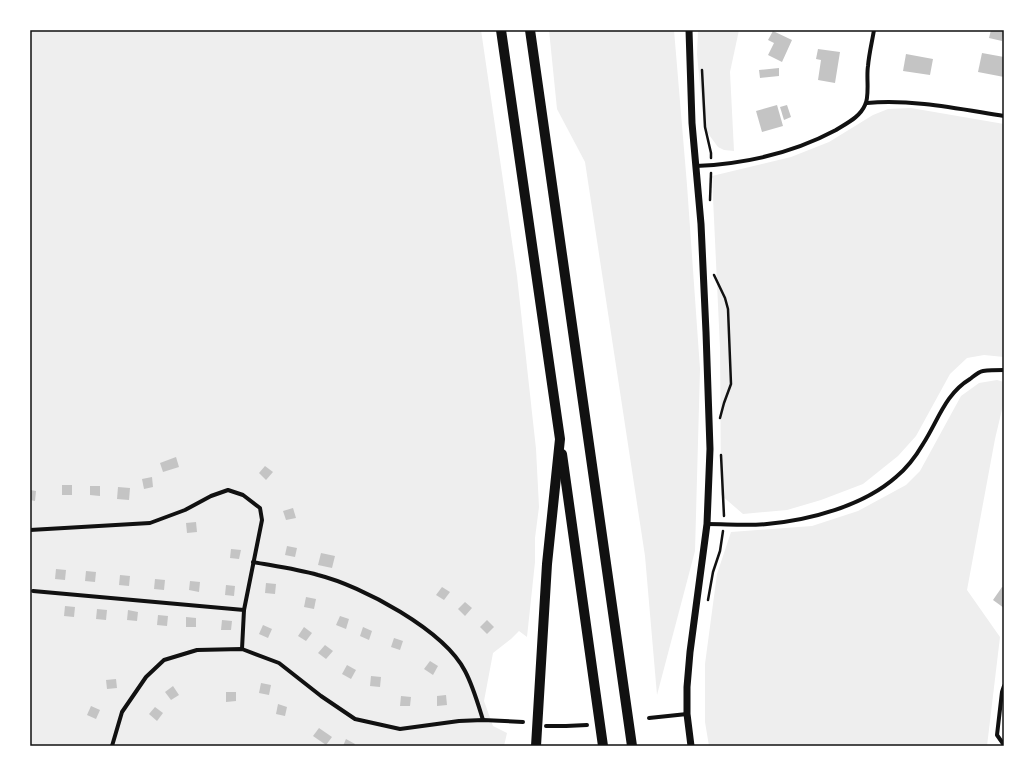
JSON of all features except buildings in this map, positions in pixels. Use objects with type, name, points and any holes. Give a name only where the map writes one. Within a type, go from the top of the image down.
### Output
[{"type":"highway","points":[[501,30],[603,746]]},
{"type":"highway","points":[[530,30],[632,746]]},
{"type":"highway","points":[[536,746],[547,564],[560,439]]},
{"type":"street","points":[[688,30],[695,166],[701,231],[708,371],[710,449],[707,524],[690,652],[687,687],[687,714],[691,746]]},
{"type":"street","points":[[695,166],[711,166],[770,156],[817,140],[850,122],[862,112],[867,103],[868,67],[874,30]]},
{"type":"street","points":[[867,103],[884,102],[940,106],[1004,116]]},
{"type":"street","points":[[707,524],[766,524],[804,518],[829,511],[881,489],[897,477],[909,465],[924,444],[943,406],[962,384],[981,372],[1004,370]]},
{"type":"street","points":[[30,530],[150,523],[184,510],[211,496],[228,490],[243,495],[260,508],[262,520],[244,610],[242,649]]},
{"type":"street","points":[[253,562],[319,575],[363,591],[412,618],[450,649],[465,671],[483,720]]},
{"type":"street","points":[[33,591],[244,610]]},
{"type":"street","points":[[112,746],[122,712],[146,677],[164,660],[197,650],[242,649],[280,663],[321,696],[356,719],[400,729],[459,720],[523,722]]},
{"type":"street","points":[[1004,686],[1002,692],[998,735],[1004,745]]},
{"type":"street","points":[[649,718],[687,714]]},
{"type":"street","points":[[546,726],[587,725]]},
{"type":"shaded area","points":[[30,30],[481,30],[517,276],[536,449],[539,507],[527,637],[519,631],[493,653],[484,701],[493,726],[507,733],[504,746],[30,746]]},
{"type":"shaded area","points":[[549,30],[674,30],[700,369],[695,551],[657,695],[645,556],[585,162],[557,109]]},
{"type":"shaded area","points":[[698,30],[739,30],[730,72],[734,151],[724,150],[718,147],[704,128],[697,54]]},
{"type":"shaded area","points":[[911,108],[1004,124],[1004,357],[984,355],[967,358],[950,374],[916,436],[898,456],[863,484],[821,500],[787,510],[743,514],[721,495],[720,348],[712,176],[791,157],[829,142],[873,115],[888,109]]},
{"type":"shaded area","points":[[997,380],[1004,382],[1004,401],[995,439],[967,590],[1000,637],[987,746],[709,746],[705,722],[705,664],[717,574],[731,532],[812,526],[858,511],[906,485],[920,471],[961,396],[979,383]]}]
